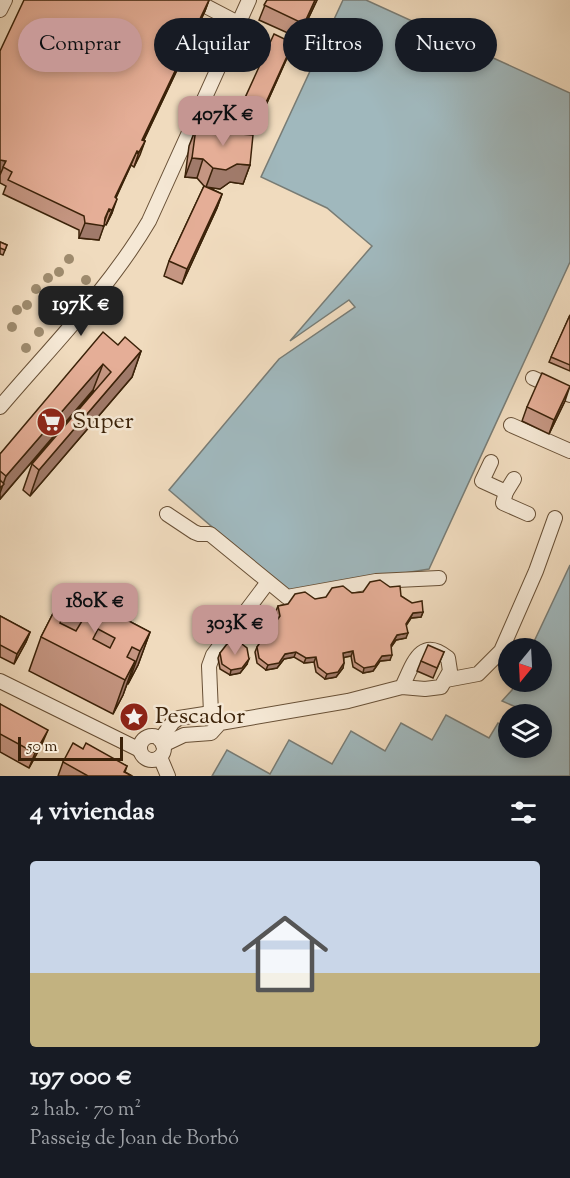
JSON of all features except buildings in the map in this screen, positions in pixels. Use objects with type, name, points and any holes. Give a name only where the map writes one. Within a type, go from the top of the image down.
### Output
[{"type":"street","points":[[0,10],[5,0]]},
{"type":"street","points":[[195,0],[229,18]]},
{"type":"street","points":[[240,18],[249,0]]},
{"type":"street","points":[[0,407],[106,284],[135,246],[149,221],[216,72]]},
{"type":"street","points":[[533,378],[570,395]]},
{"type":"street","points":[[511,425],[570,451]]},
{"type":"street","points":[[491,462],[482,481],[506,492]]},
{"type":"street","points":[[514,479],[506,492],[503,503],[528,514]]},
{"type":"street","points":[[167,514],[194,532],[210,534],[287,597],[376,581],[439,578]]},
{"type":"street","points":[[446,680],[478,674],[501,651],[536,571],[555,518]]},
{"type":"street","points":[[161,747],[184,735],[212,733],[216,718],[210,666],[213,655],[268,582]]},
{"type":"street","points":[[0,681],[140,750],[149,760],[161,747],[173,722],[179,718],[216,718],[348,700],[402,687],[425,689],[441,687],[451,669],[448,658],[438,650],[424,650],[419,654],[402,687]]},
{"type":"street","points":[[140,750],[142,742],[153,736],[161,747],[168,776]]},
{"type":"water","points":[[343,0],[366,0],[405,18],[395,18],[395,72],[497,72],[497,60],[570,93],[570,262],[429,569],[288,592],[169,490],[279,359],[355,307],[349,300],[290,341],[372,246],[327,208],[261,177],[310,72],[383,72],[383,18],[335,18]]},
{"type":"water","points":[[570,565],[570,776],[212,776],[227,750],[270,774],[289,740],[332,764],[351,731],[385,751],[401,723],[432,740],[446,715],[489,738],[498,723],[498,758],[552,758],[552,704],[509,704],[502,701],[510,692],[552,692],[552,638],[536,638]]},
{"type":"place","name":"Super","points":[[51,422]]},
{"type":"place","name":"Pescador","points":[[134,717]]}]
